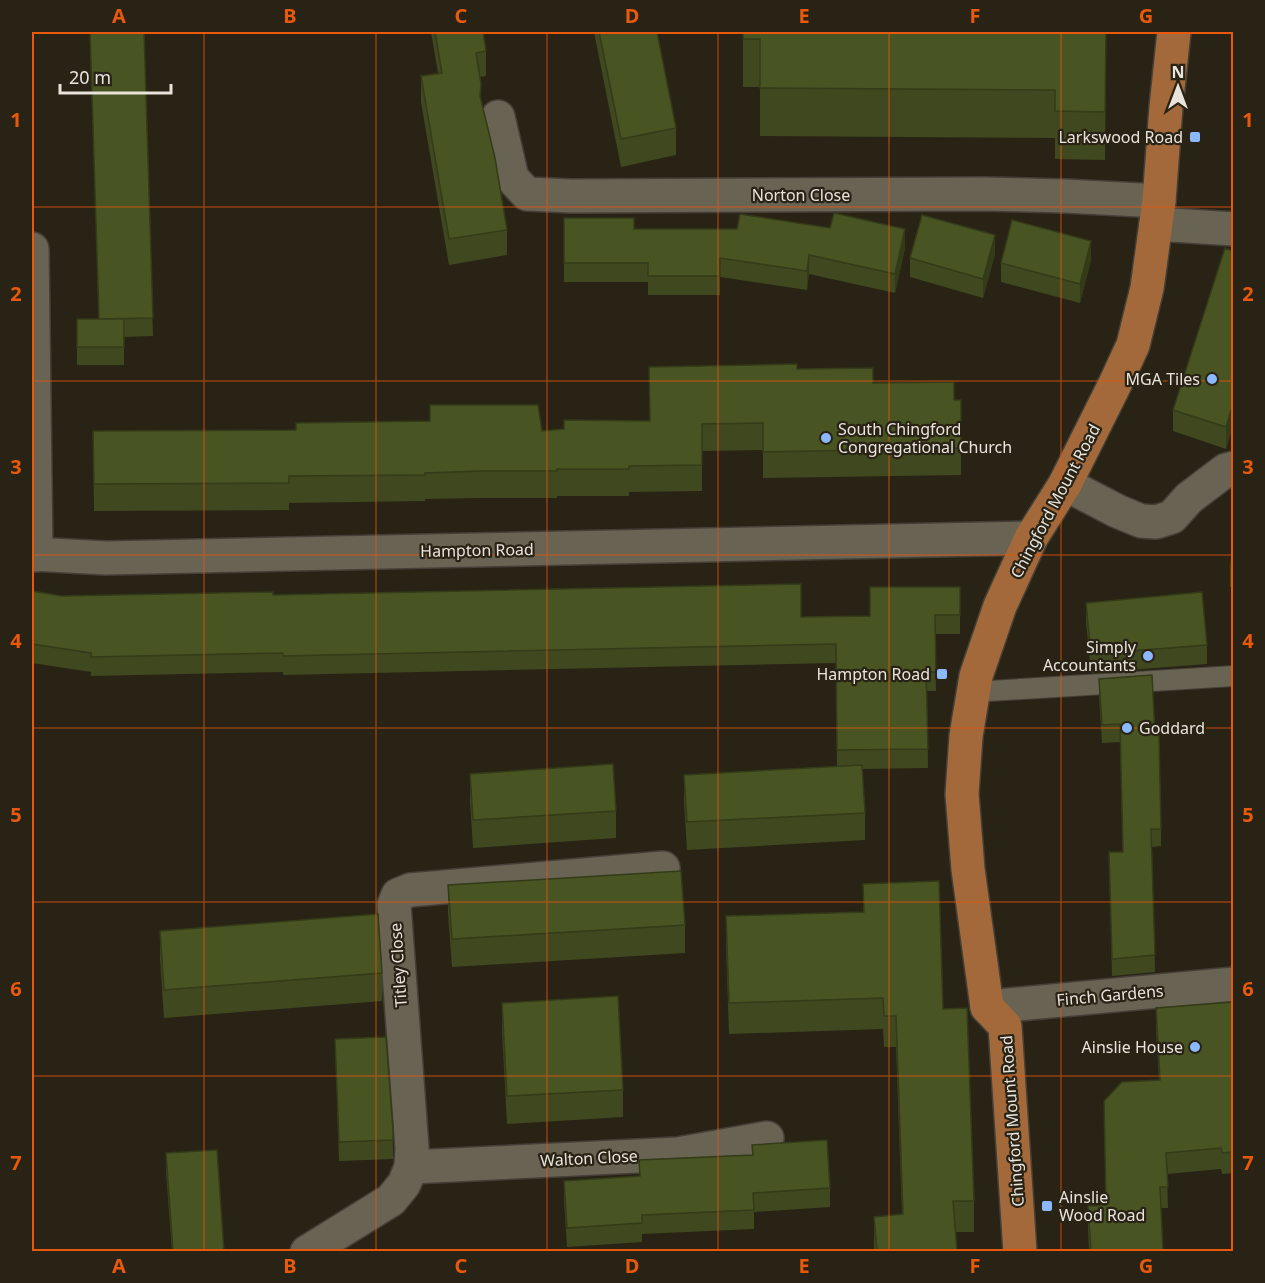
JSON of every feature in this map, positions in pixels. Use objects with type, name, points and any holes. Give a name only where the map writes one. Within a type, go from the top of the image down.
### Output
[{"type":"main road","name":"Chingford Mount Road","points":[[1020,1251],[1005,1026],[987,1007],[968,869],[962,794],[966,736],[976,676],[1000,606],[1031,538],[1065,484],[1133,345],[1147,288],[1157,213],[1174,32]]},
{"type":"street","name":"Norton Close","points":[[498,117],[512,178],[526,194],[571,196],[983,194],[1065,196],[1233,229]]},
{"type":"street","points":[[32,249],[34,555]]},
{"type":"street","points":[[1065,484],[1140,521],[1156,522],[1172,517],[1189,498],[1226,470],[1233,468]]},
{"type":"street","name":"Hampton Road","points":[[34,555],[106,558],[1031,538]]},
{"type":"street","name":"Titley Close","points":[[307,1251],[391,1200],[404,1184],[411,1167],[412,1148],[394,905],[398,895],[410,890],[663,868]]},
{"type":"street","name":"Finch Gardens","points":[[987,1007],[1233,984]]},
{"type":"street","name":"Walton Close","points":[[411,1167],[678,1154],[766,1138]]},
{"type":"lane","points":[[973,692],[1233,676]]},
{"type":"building","points":[[90,32],[144,32],[153,318],[99,319]]},
{"type":"building","points":[[435,32],[483,32],[486,51],[476,53],[481,84],[480,96],[495,158],[507,230],[449,239],[421,76],[442,73]]},
{"type":"building","points":[[599,32],[657,32],[676,128],[621,139]]},
{"type":"building","points":[[743,32],[1106,32],[1105,112],[1055,111],[1055,90],[760,88],[760,39],[743,39]]},
{"type":"building","points":[[834,213],[905,229],[895,274],[809,255],[807,271],[720,258],[720,276],[648,276],[648,263],[564,263],[564,218],[634,218],[634,229],[737,229],[740,214],[830,228]]},
{"type":"building","points":[[922,215],[995,235],[983,279],[910,258]]},
{"type":"building","points":[[1012,220],[1091,241],[1080,284],[1001,263]]},
{"type":"building","name":"MGA Tiles","points":[[1225,248],[1233,251],[1233,411],[1231,410],[1226,427],[1173,410]]},
{"type":"building","points":[[77,319],[124,319],[124,347],[77,347]]},
{"type":"building","points":[[797,364],[797,369],[873,368],[873,383],[954,382],[954,400],[961,400],[961,448],[763,452],[763,423],[702,424],[702,465],[629,466],[629,469],[425,473],[425,475],[289,476],[289,483],[94,484],[93,431],[296,430],[296,423],[430,421],[430,405],[538,405],[542,431],[564,429],[564,420],[650,421],[649,367]]},
{"type":"building","points":[[1233,547],[1233,569],[1230,568]]},
{"type":"building","points":[[801,584],[801,617],[870,616],[870,587],[960,587],[960,615],[935,615],[936,672],[926,672],[928,749],[837,750],[836,644],[283,656],[283,653],[91,657],[91,653],[32,644],[32,591],[62,596],[273,592],[273,595]]},
{"type":"building","points":[[1202,592],[1207,645],[1091,654],[1086,603]]},
{"type":"building","points":[[1152,675],[1155,734],[1159,734],[1161,829],[1151,829],[1155,955],[1112,959],[1109,852],[1123,852],[1120,724],[1102,725],[1099,679]]},
{"type":"building","points":[[613,764],[616,811],[473,820],[470,774]]},
{"type":"building","points":[[862,765],[865,813],[687,822],[684,775]]},
{"type":"building","points":[[681,871],[685,925],[452,939],[448,885]]},
{"type":"building","points":[[939,881],[943,1009],[967,1008],[974,1201],[953,1201],[957,1251],[877,1251],[874,1217],[903,1214],[896,1016],[884,1016],[883,998],[729,1003],[726,916],[864,912],[863,884]]},
{"type":"building","points":[[378,914],[382,973],[164,990],[160,931]]},
{"type":"building","points":[[618,996],[623,1090],[507,1096],[502,1003]]},
{"type":"building","points":[[1233,1002],[1233,1152],[1222,1153],[1221,1148],[1166,1153],[1168,1187],[1160,1187],[1163,1251],[1091,1251],[1088,1206],[1106,1205],[1104,1101],[1122,1082],[1160,1080],[1156,1008]]},
{"type":"building","points":[[386,1037],[393,1140],[339,1142],[335,1039]]},
{"type":"building","points":[[827,1140],[830,1188],[753,1193],[754,1210],[642,1215],[642,1223],[567,1228],[564,1181],[640,1176],[639,1160],[753,1155],[752,1145]]},
{"type":"building","points":[[217,1150],[224,1251],[173,1251],[166,1153]]},
{"type":"place","name":"Larkswood Road","points":[[1195,137]]},
{"type":"place","name":"MGA Tiles","points":[[1212,379]]},
{"type":"place","name":"South Chingford Congregational Church","points":[[826,438]]},
{"type":"place","name":"Simply Accountants","points":[[1148,656]]},
{"type":"place","name":"Hampton Road","points":[[942,674]]},
{"type":"place","name":"Goddard","points":[[1127,728]]},
{"type":"place","name":"Ainslie House","points":[[1195,1047]]},
{"type":"place","name":"Ainslie Wood Road","points":[[1047,1206]]}]
